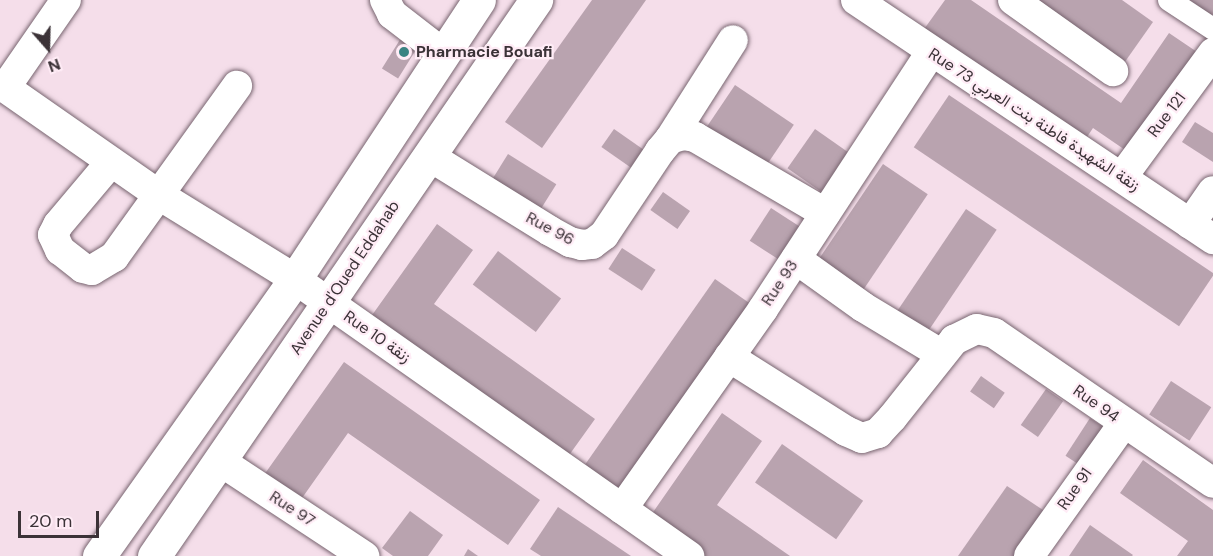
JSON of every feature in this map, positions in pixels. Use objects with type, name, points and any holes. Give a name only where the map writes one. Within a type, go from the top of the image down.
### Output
[{"type":"street","points":[[2,86],[66,0]]},
{"type":"street","points":[[386,0],[392,14],[444,54]]},
{"type":"street","points":[[99,556],[295,279],[479,0]]},
{"type":"street","name":"Avenue d'Oued Eddahab","points":[[154,556],[536,0]]},
{"type":"street","points":[[1013,0],[1113,71]]},
{"type":"street","points":[[1169,0],[1213,29]]},
{"type":"street","name":"Rue 73 زنقة الشهيدة فاطنة بنت العربي","points":[[875,5],[931,52],[1202,232]]},
{"type":"street","name":"Rue 96","points":[[429,156],[570,242],[582,245],[592,244],[604,235],[645,170],[670,139],[733,40]]},
{"type":"street","name":"Rue 93","points":[[622,509],[796,259],[931,52]]},
{"type":"street","name":"Rue 121","points":[[1122,177],[1213,53]]},
{"type":"street","name":"Rue 10 زنقة","points":[[2,86],[159,195],[295,279],[689,556]]},
{"type":"street","points":[[111,162],[58,225],[53,235],[60,250],[83,268],[92,270],[114,257],[237,86]]},
{"type":"street","points":[[670,139],[683,135],[695,137],[825,213]]},
{"type":"street","points":[[1202,232],[1213,191]]},
{"type":"street","points":[[729,357],[846,431],[862,438],[878,433],[941,354],[863,307],[796,259]]},
{"type":"street","name":"Rue 94","points":[[941,354],[954,340],[977,329],[994,333],[1123,424],[1213,483]]},
{"type":"street","name":"Rue 91","points":[[1029,556],[1082,477],[1123,424]]},
{"type":"street","name":"Rue 97","points":[[220,461],[364,556]]},
{"type":"building","points":[[592,0],[646,0],[542,148],[505,122]]},
{"type":"building","points":[[945,0],[971,0],[1121,103],[1169,33],[1200,54],[1131,154],[1093,128],[1083,143],[922,32]]},
{"type":"building","points":[[1033,0],[1122,0],[1153,22],[1122,66]]},
{"type":"building","points":[[1185,0],[1213,0],[1213,19]]},
{"type":"building","points":[[401,38],[417,48],[398,79],[382,69]]},
{"type":"building","points":[[735,85],[794,125],[762,172],[703,132]]},
{"type":"building","points":[[949,95],[1213,273],[1179,326],[914,147]]},
{"type":"building","points":[[1195,122],[1213,133],[1213,162],[1182,142]]},
{"type":"building","points":[[614,129],[651,155],[638,173],[601,147]]},
{"type":"building","points":[[815,129],[859,160],[832,199],[787,168]]},
{"type":"building","points":[[508,154],[556,184],[537,216],[488,185]]},
{"type":"building","points":[[883,164],[928,194],[857,299],[812,269]]},
{"type":"building","points":[[663,192],[690,211],[677,229],[650,210]]},
{"type":"building","points":[[771,208],[806,231],[785,264],[750,241]]},
{"type":"building","points":[[966,209],[997,230],[923,339],[892,318]]},
{"type":"building","points":[[437,224],[473,250],[434,304],[595,419],[567,458],[370,318]]},
{"type":"building","points":[[622,248],[656,270],[642,291],[608,269]]},
{"type":"building","points":[[498,251],[561,299],[536,332],[473,285]]},
{"type":"building","points":[[715,279],[757,308],[622,501],[580,472]]},
{"type":"building","points":[[344,362],[540,500],[508,545],[348,433],[295,508],[259,482]]},
{"type":"building","points":[[981,376],[1005,393],[994,408],[970,392]]},
{"type":"building","points":[[1171,381],[1211,407],[1189,441],[1149,415]]},
{"type":"building","points":[[1046,389],[1063,401],[1038,437],[1021,425]]},
{"type":"building","points":[[722,413],[762,441],[717,505],[790,556],[704,556],[649,518]]},
{"type":"building","points":[[1090,418],[1107,429],[1082,467],[1065,456]]},
{"type":"building","points":[[782,444],[863,501],[836,539],[755,483]]},
{"type":"building","points":[[1143,460],[1213,510],[1213,556],[1177,556],[1188,541],[1120,493]]},
{"type":"building","points":[[1007,486],[1049,514],[1020,556],[958,556]]},
{"type":"building","points":[[558,507],[631,556],[541,556],[530,549]]},
{"type":"building","points":[[410,511],[443,535],[428,556],[393,556],[382,548]]},
{"type":"building","points":[[1090,525],[1133,555],[1069,556]]},
{"type":"building","points":[[468,549],[478,556],[464,556]]},
{"type":"place","name":"Pharmacie Bouafi","points":[[404,52]]}]
